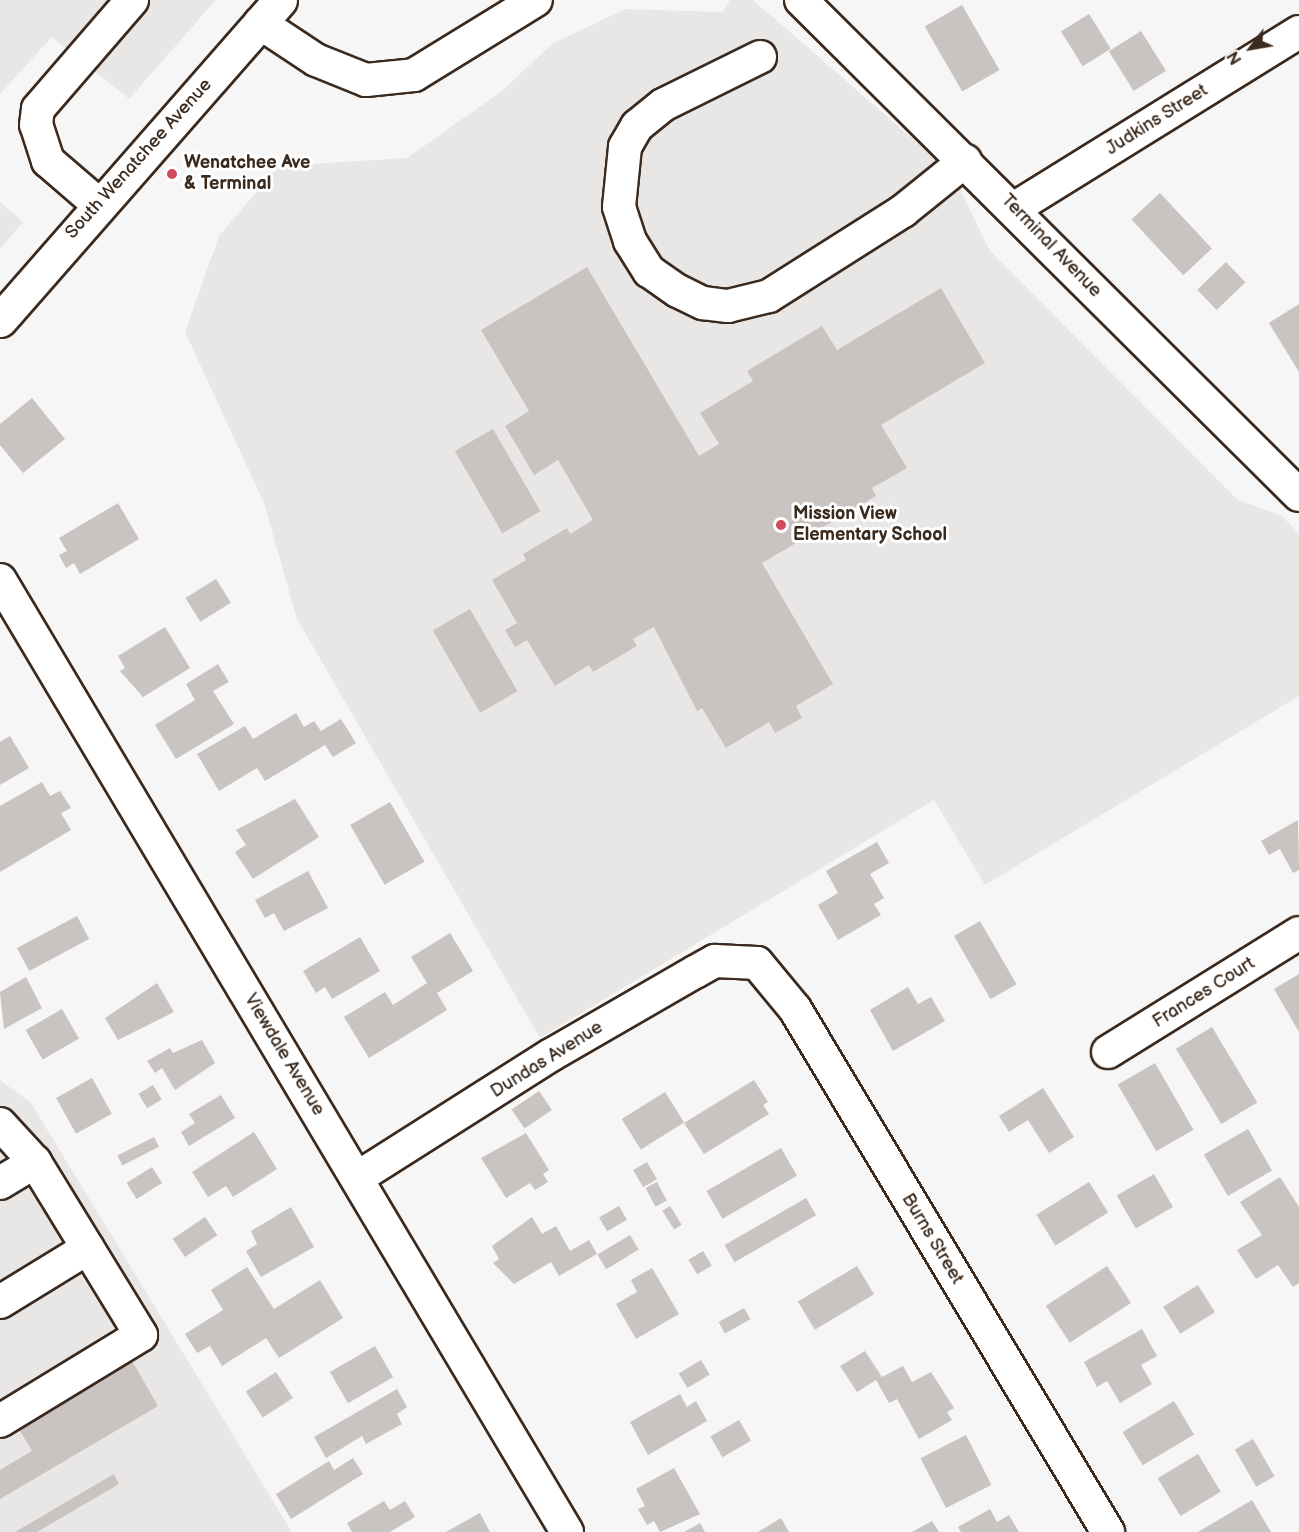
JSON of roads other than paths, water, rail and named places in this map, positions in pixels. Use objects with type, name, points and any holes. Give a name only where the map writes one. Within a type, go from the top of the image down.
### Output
[{"type":"main road","name":"South Wenatchee Avenue","points":[[0,320],[98,204],[270,12]]},
{"type":"street","points":[[98,204],[48,161],[37,117],[38,109],[132,0]]},
{"type":"street","points":[[270,12],[316,60],[375,79],[414,75],[536,0]]},
{"type":"street","name":"Terminal Avenue","points":[[801,0],[964,161],[1015,208],[1299,495]]},
{"type":"street","name":"Judkins Street","points":[[1015,208],[1299,32]]},
{"type":"street","points":[[760,57],[663,105],[637,126],[625,147],[619,207],[630,241],[649,271],[678,291],[703,303],[729,306],[769,296],[903,211],[964,161]]},
{"type":"street","name":"Viewdale Avenue","points":[[0,580],[567,1532]]},
{"type":"street","name":"Frances Court","points":[[1108,1052],[1299,933]]},
{"type":"street","name":"Dundas Avenue","points":[[357,1178],[551,1055],[695,972],[715,961],[744,960]]},
{"type":"street","name":"Burns Street","points":[[744,960],[772,977],[795,1009],[1108,1532]]},
{"type":"street","points":[[0,1124],[35,1162],[141,1335],[0,1421]]},
{"type":"street","points":[[0,1183],[35,1162]]},
{"type":"street","points":[[0,1302],[88,1248]]},
{"type":"place","name":"Wenatchee Ave & Terminal","points":[[172,174]]},
{"type":"place","name":"Mission View Elementary School","points":[[781,525]]}]
